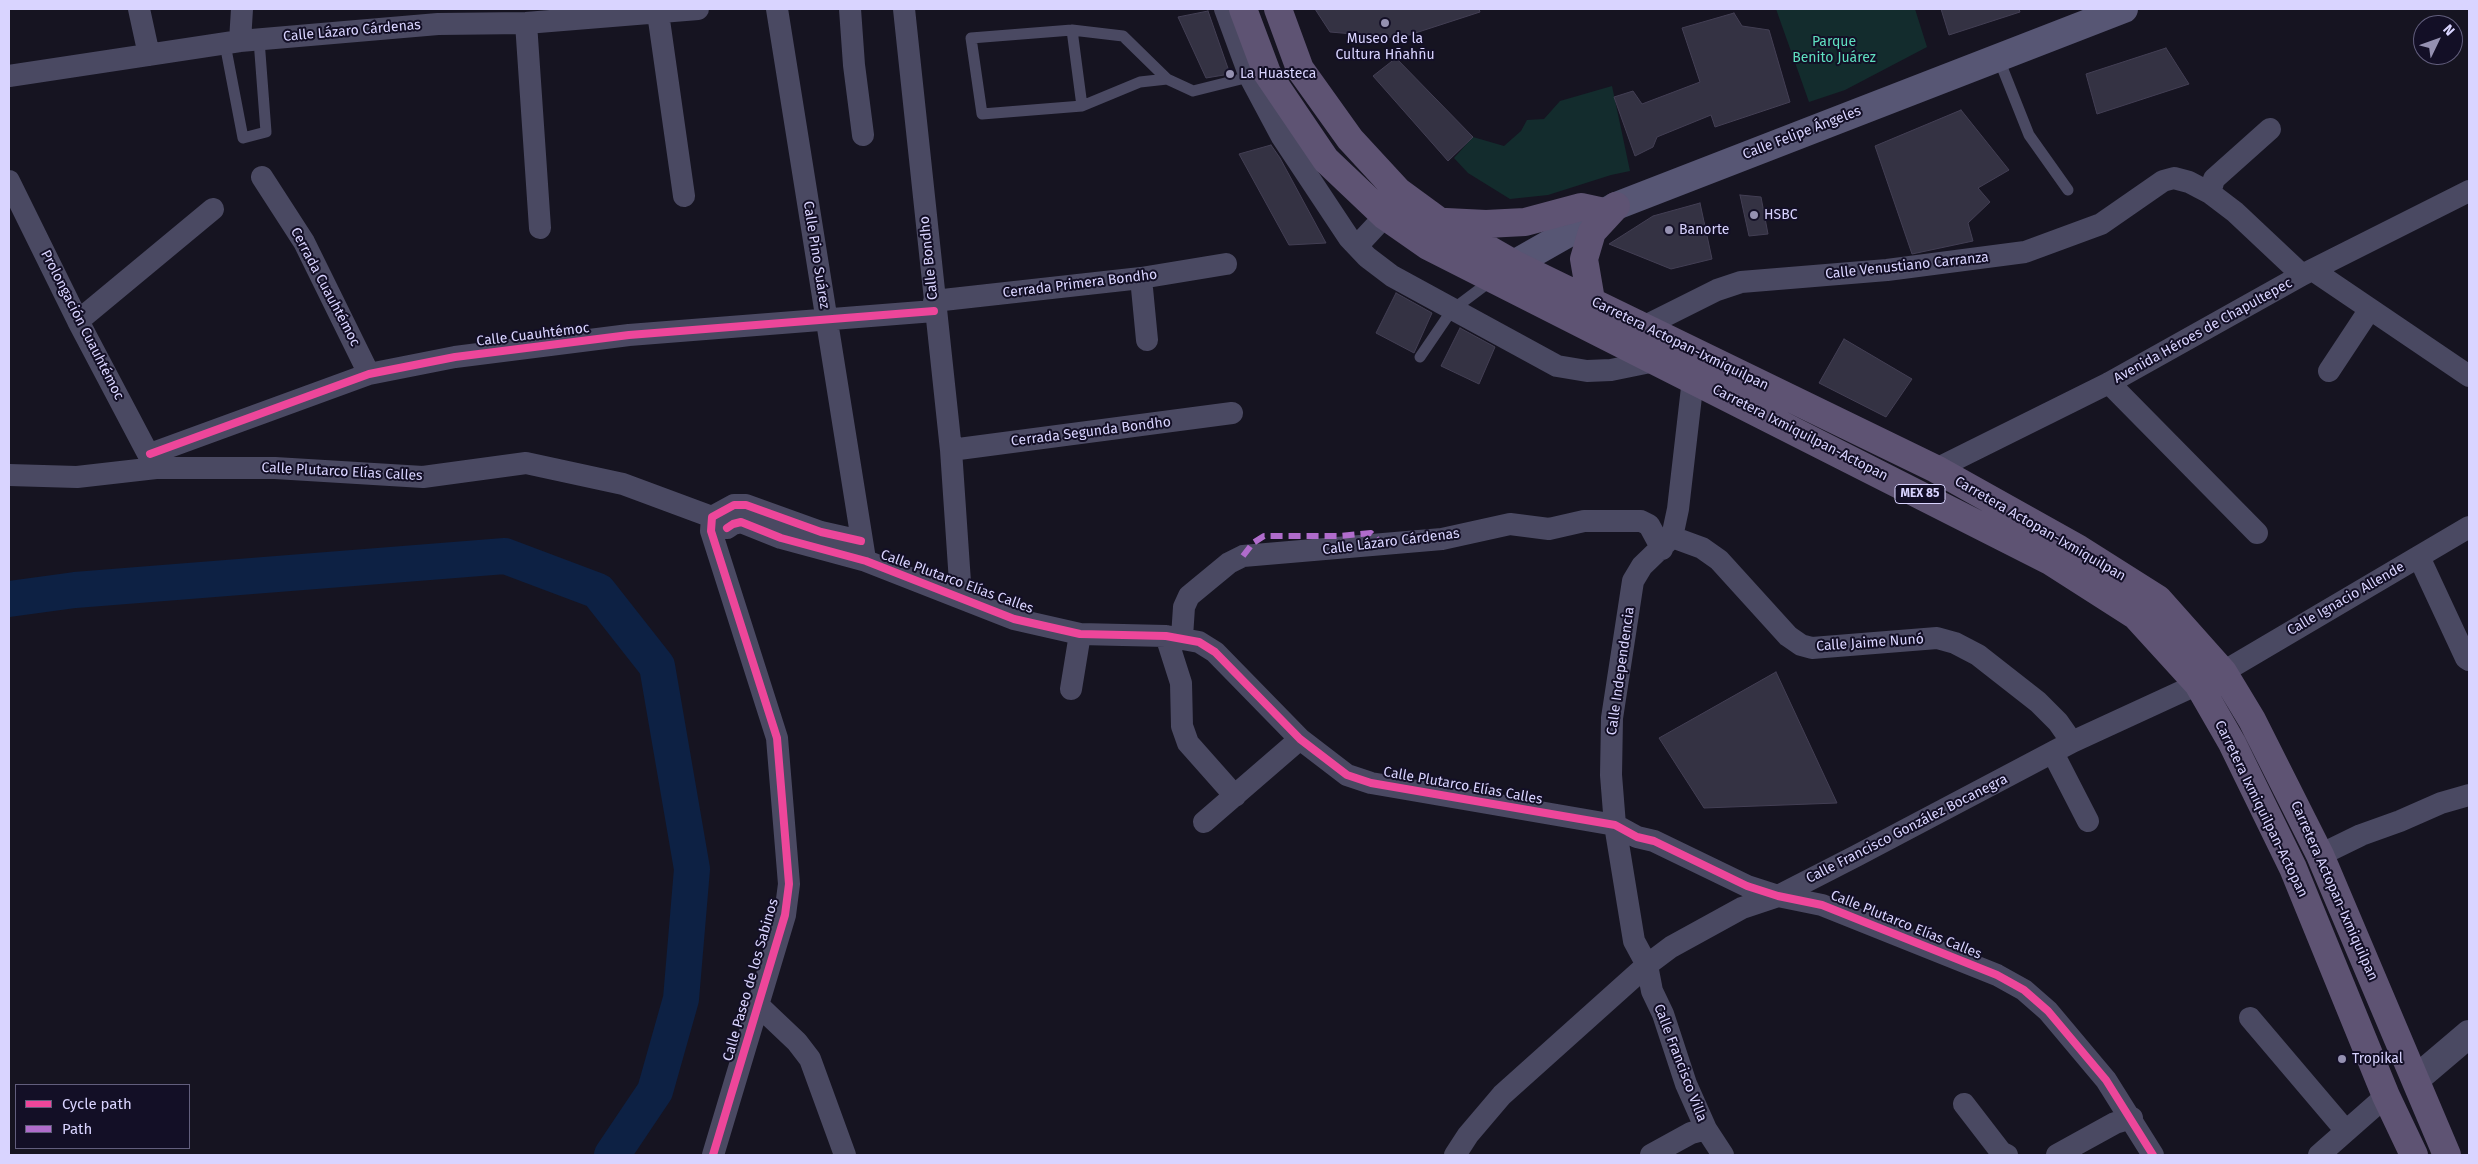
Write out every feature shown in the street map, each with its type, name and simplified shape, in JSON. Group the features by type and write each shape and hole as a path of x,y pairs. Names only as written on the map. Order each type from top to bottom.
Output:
{"main road":[{"name":"Carretera Ixmiquilpan-Actopan","path":"1243,9 1258,75 1309,156 1326,160 1385,216 1428,246 2050,562 2136,616 2198,684 2232,743 2293,868 2386,1096 2414,1155"},
{"name":"Carretera Actopan-Ixmiquilpan","path":"1278,9 1300,69 1350,139 1398,191 1439,221 1514,264 1936,469 2078,549 2158,599 2222,672 2252,720 2320,855 2447,1155"},
{"name":"Calle Felipe Ángeles","path":"1492,280 1514,264 1610,210 2124,9"},
{"path":"1439,221 1486,224 1525,222 1581,207 1610,210"},
{"path":"1591,300 1584,259 1592,232 1610,210"}],"street":[{"path":"139,9 149,55"},
{"path":"242,9 242,41"},
{"name":"Calle Lázaro Cárdenas","path":"9,76 242,41 437,16 526,22 658,14 698,9"},
{"name":"Calle Pino Suárez","path":"777,9 864,551"},
{"path":"850,9 854,66 863,135"},
{"name":"Calle Bondho","path":"904,9 934,306 951,450 960,597"},
{"path":"1225,9 1258,75"},
{"path":"658,14 684,196"},
{"path":"526,22 540,228"},
{"path":"2270,129 2214,179 2210,193 2308,273 2370,308 2469,376"},
{"path":"1309,156 1356,246 1392,276 1557,366 1587,371 1603,370 1655,360"},
{"name":"Cerrada Cuauhtémoc","path":"262,177 304,242 369,374"},
{"name":"Calle Venustiano Carranza","path":"1642,327 1717,290 1741,282 1886,270 2025,252 2101,224 2163,181 2174,178 2189,182 2210,193"},
{"name":"Prolongación Cuauhtémoc","path":"9,181 78,321 153,461"},
{"name":"Avenida Héroes de Chapultepec","path":"1936,469 2109,383 2308,273 2469,191"},
{"path":"78,321 213,210"},
{"path":"1356,246 1385,216"},
{"name":"Cerrada Primera Bondho","path":"934,306 1141,278 1226,264"},
{"path":"1141,278 1147,340"},
{"name":"Calle Cuauhtémoc","path":"9,475 77,478 153,461 369,374 455,357 629,335 827,320 934,306"},
{"path":"2328,371 2370,308"},
{"path":"1667,543 1678,509 1693,379"},
{"path":"2109,383 2257,533"},
{"name":"Cerrada Segunda Bondho","path":"951,450 1232,413"},
{"name":"Calle Plutarco Elías Calles","path":"153,461 424,477 526,463 623,484 720,523 733,524 741,522 781,538 864,551 960,597 1014,619 1080,634 1174,636 1199,642 1215,652 1300,739 1347,775 1371,784 1615,824 1637,837 1654,841 1748,886 1778,896 1822,905 1997,975 2024,990 2061,1027 2106,1080 2132,1118 2153,1155"},
{"name":"Calle Lázaro Cárdenas","path":"1174,636 1190,596 1229,562 1243,556 1442,539 1510,524 1549,529 1584,521 1641,521 1649,525 1667,543"},
{"name":"Calle Paseo de los Sabinos","path":"713,1155 785,915 789,884 777,738 711,531 720,523"},
{"name":"Calle Ignacio Allende","path":"2222,672 2469,527"},
{"name":"Calle Jaime Nunó","path":"1667,543 1702,548 1719,560 1788,636 1800,645 1812,648 1937,638 1955,643 1978,655 2038,702 2058,722 2062,748 2088,821"},
{"name":"Calle Independencia","path":"1647,965 1634,941 1615,824 1611,774 1612,718 1633,582 1642,566 1667,543"},
{"path":"2419,557 2466,658 2469,660"},
{"path":"1070,689 1080,634"},
{"path":"1174,636 1181,683 1182,726 1188,743 1235,796"},
{"name":"Calle Francisco González Bocanegra","path":"1454,1155 1468,1134 1502,1095 1647,965 1671,947 1742,908 1778,896 2062,748 2198,684"},
{"path":"1204,822 1300,739"},
{"path":"2320,855 2361,835 2400,822 2441,803 2469,795"},
{"name":"Calle Francisco Villa","path":"1647,965 1652,991 1663,1014 1686,1084 1706,1129 1723,1155"},
{"path":"758,1005 797,1042 810,1059 845,1155"},
{"path":"2250,1018 2346,1130"},
{"path":"2416,1078 2469,1034"},
{"path":"2319,1155 2386,1096"},
{"path":"1964,1104 2001,1152 2007,1155"},
{"path":"2056,1155 2115,1124 2132,1118"},
{"path":"1651,1155 1691,1133 1706,1129"}],"lane":[{"path":"1167,79 1140,82 1082,106 982,114 971,38 1072,30 1123,36 1167,79 1193,91 1258,75"},
{"path":"1072,30 1082,106"},
{"path":"242,41 266,132 242,138 242,41"},
{"path":"1998,57 2029,135 2068,190"},
{"path":"1420,357 1452,310 1492,280"}],"green space":[{"name":"Parque Benito Juárez","path":"1776,9 1915,9 1927,47 1845,90 1809,102"},
{"path":"1612,86 1630,171 1548,195 1510,199 1468,173 1454,158 1473,137 1504,146 1521,131 1527,120 1544,119 1560,101"}],"building":[{"name":"Museo de la Cultura Hñahñu","path":"1315,9 1479,9 1480,12 1400,38 1330,32"},
{"path":"1941,9 2019,9 2020,12 1949,35"},
{"path":"1208,11 1230,74 1206,78 1178,17"},
{"path":"1734,13 1742,26 1769,30 1790,102 1715,127 1711,115 1657,137 1653,147 1635,156 1614,97 1633,91 1642,104 1700,82 1682,28"},
{"path":"2166,48 2189,84 2097,114 2086,74"},
{"path":"1396,58 1473,137 1448,161 1373,76"},
{"path":"1961,110 2009,170 1978,188 1990,202 1968,223 1973,241 1912,254 1875,146"},
{"path":"1271,145 1326,243 1289,245 1239,154"},
{"name":"HSBC","path":"1740,195 1761,197 1768,234 1749,236"},
{"name":"Banorte","path":"1700,203 1712,259 1671,269 1609,244 1653,216"},
{"path":"1396,293 1432,313 1414,353 1376,333"},
{"path":"1460,328 1495,347 1479,384 1441,366"},
{"path":"1844,339 1912,379 1886,417 1819,383"},
{"path":"1776,672 1837,803 1704,808 1659,738"}],"waterway":[{"path":"9,599 75,590 505,556 598,591 657,666 692,869 681,999 655,1091 612,1155"}],"marked path":[{"path":"1243,556 1253,543 1264,536 1339,536 1371,533 1377,539 1379,546"}],"cycle path":[{"path":"150,454 369,374 455,357 629,335 934,311"},
{"path":"713,1155 785,915 789,884 777,738 711,531 712,517 734,505 746,505 821,532 861,541"},
{"path":"727,528 741,522 781,538 866,561 1014,619 1080,634 1166,636 1199,642 1215,652 1300,739 1347,775 1371,783 1615,825 1637,837 1654,841 1747,886 1778,896 1822,905 1997,975 2024,990 2048,1011 2106,1080 2153,1155"}],"place":[{"name":"Museo de la Cultura Hñahñu","path":"1385,23"},
{"name":"La Huasteca","path":"1230,74"},
{"name":"HSBC","path":"1754,215"},
{"name":"Banorte","path":"1669,230"},
{"name":"Tropikal","path":"2342,1059"}]}
